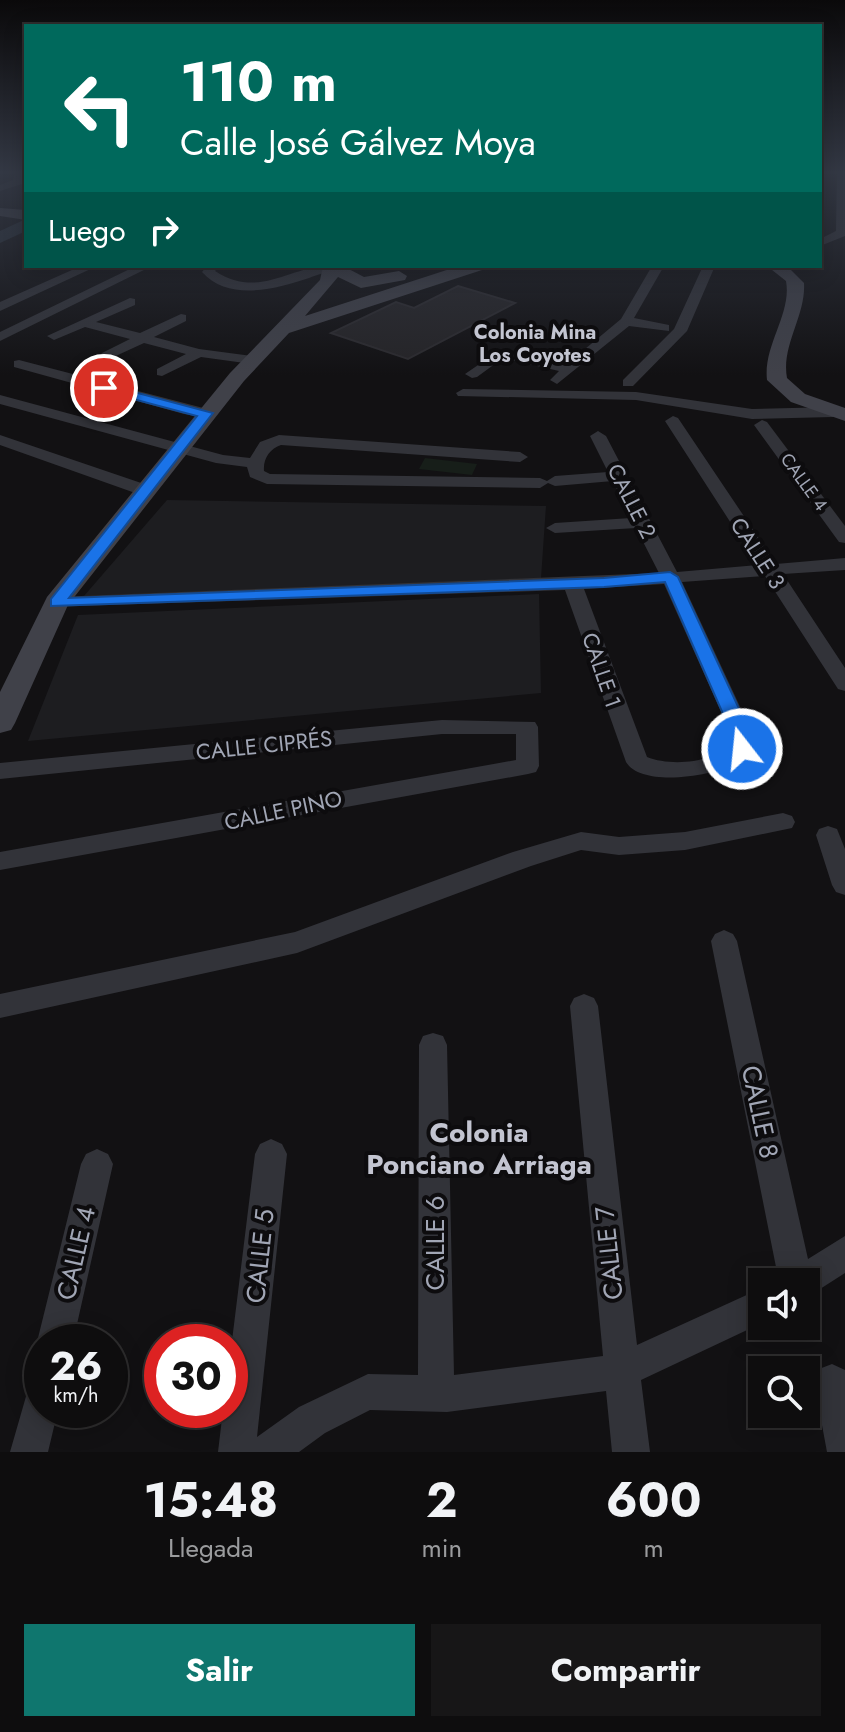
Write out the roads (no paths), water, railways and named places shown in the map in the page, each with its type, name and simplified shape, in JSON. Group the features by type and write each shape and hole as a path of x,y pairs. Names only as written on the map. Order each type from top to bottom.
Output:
{"main road":[{"path":"326,268 353,280 371,283 427,268"},
{"path":"0,723 56,603 206,413 328,281 326,268"},
{"path":"287,324 448,268"},
{"path":"287,324 469,268"},
{"path":"777,268 795,283 793,326"},
{"path":"793,268 801,273 808,285 774,373 777,380 798,398 841,412"}],"street":[{"path":"0,307 87,268"},
{"path":"0,337 142,268"},
{"path":"211,268 208,272 215,278 260,288 279,286 326,268"},
{"path":"557,380 626,321 657,268"},
{"path":"628,383 680,331 708,268"},
{"path":"54,336 130,302"},
{"path":"107,356 181,318"},
{"path":"626,321 664,328"},
{"path":"85,323 199,353 252,360"},
{"path":"162,372 199,353"},
{"path":"472,374 500,354 570,369"},
{"path":"19,364 206,413"},
{"path":"463,393 636,396 752,414 841,412"},
{"path":"0,399 222,460 255,463"},
{"path":"0,412 18,404"},
{"name":"CALLE 3","path":"673,421 767,570 845,684"},
{"name":"CALLE 4","path":"762,425 845,538"},
{"name":"CALLE 2","path":"598,436 670,577 745,741 735,757 713,765 653,769 643,766 633,756"},
{"path":"0,440 144,490"},
{"path":"520,457 279,440 266,445 255,463 256,473 267,479 501,483 619,476"},
{"path":"498,455 501,483"},
{"path":"555,528 643,522"},
{"path":"56,603 572,584 845,564"},
{"name":"CALLE 1","path":"572,584 633,756"},
{"name":"CALLE CIPRÉS","path":"0,771 442,727 527,727"},
{"name":"CALLE PINO","path":"0,861 528,766 527,727"},
{"path":"0,1006 297,942 522,859 581,841 619,846 685,841 783,822"},
{"path":"828,835 845,885"},
{"name":"CALLE 8","path":"724,941 793,1268"},
{"name":"CALLE 7","path":"584,1006 631,1452"},
{"name":"CALLE 6","path":"433,1045 436,1393"},
{"name":"CALLE 5","path":"237,1452 271,1154"},
{"name":"CALLE 4","path":"59,1324 97,1164"},
{"path":"820,1270 845,1253"},
{"path":"268,1452 312,1420 368,1392 436,1393 569,1380 621,1371 748,1312"},
{"path":"832,1382 845,1449"},
{"path":"29,1452 35,1428"}],"district":[{"name":"Colonia Mina Los Coyotes","path":"535,344"},
{"name":"Colonia Ponciano Arriaga","path":"479,1148"}]}
